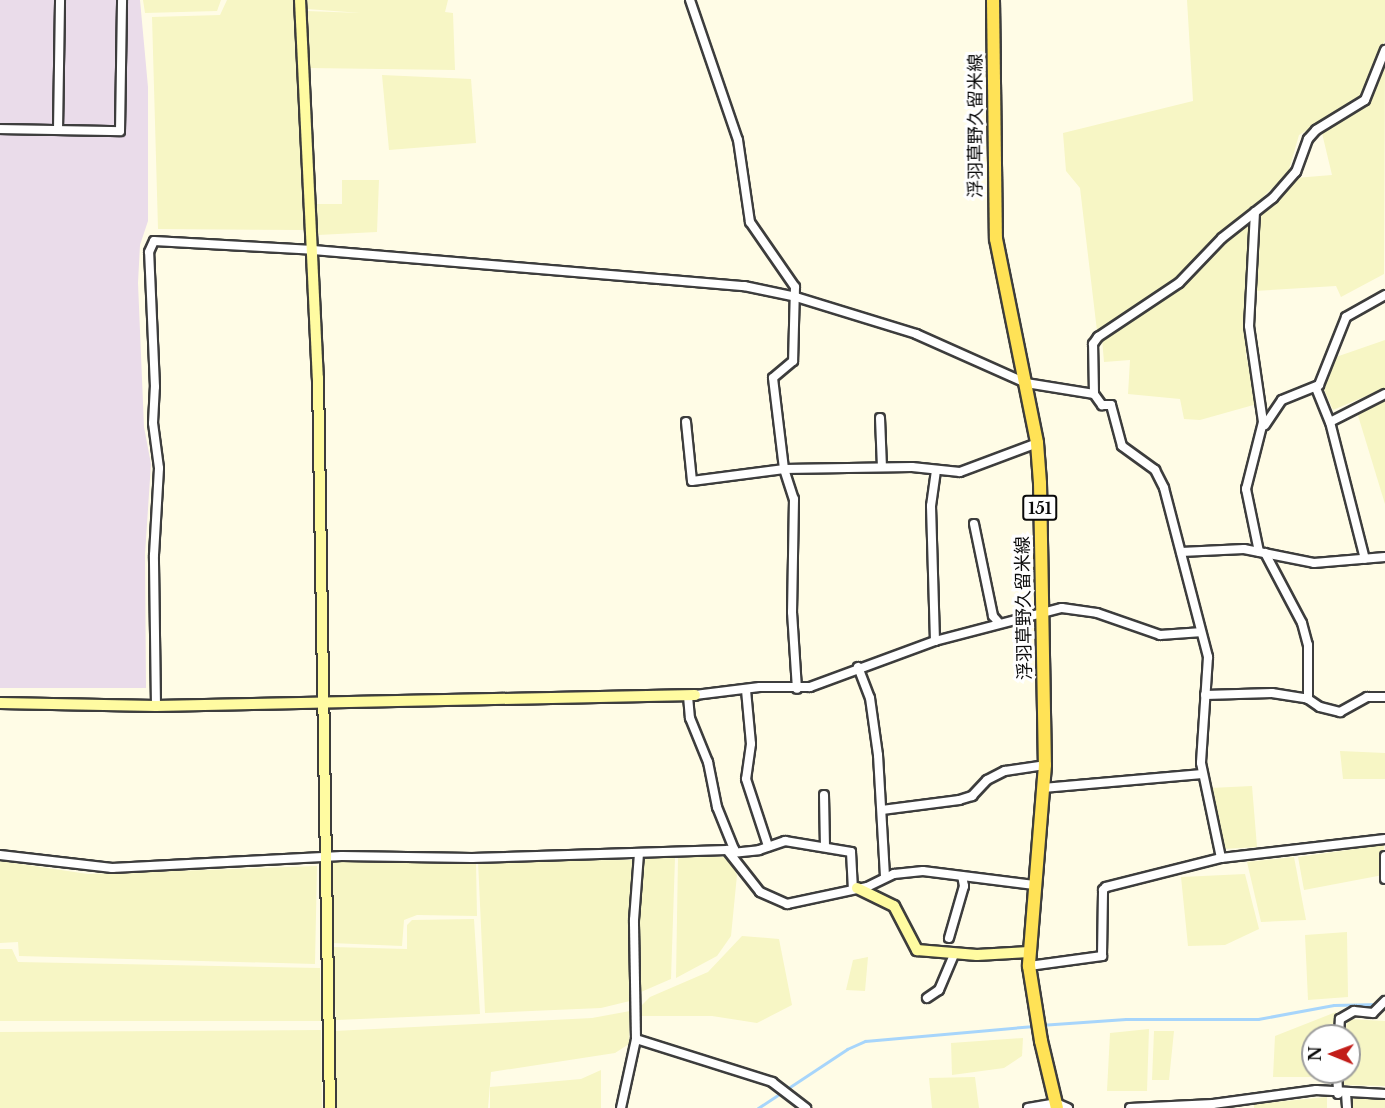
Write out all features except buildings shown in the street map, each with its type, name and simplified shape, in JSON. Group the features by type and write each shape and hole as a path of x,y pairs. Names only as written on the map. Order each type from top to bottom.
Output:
{"main road":[{"name":"浮羽草野久留米線","path":"993,0 996,239 1037,443 1045,765 1029,966 1038,1024 1057,1105"}],"street":[{"path":"58,130 60,0"},
{"path":"0,129 120,131 122,0"},
{"path":"300,0 313,250 330,1108"},
{"path":"690,0 738,140 750,222 760,242 788,273 795,297 792,361 773,378 784,469 794,500 796,689"},
{"path":"1221,858 1202,774 1208,657 1199,632 1164,488 1155,470 1122,446 1111,405 1102,405 1094,394 1093,345 1098,337 1179,283 1222,238 1255,212 1296,172 1308,139 1316,130 1365,100 1385,50"},
{"path":"1255,212 1249,326 1263,410 1261,432 1246,482 1262,552 1302,623 1308,645 1308,699"},
{"path":"156,706 154,555 159,468 153,423 149,245 154,241 313,250 744,286 795,297 916,334 1026,383 1094,394"},
{"path":"1261,432 1278,404 1316,388 1346,317 1385,295"},
{"path":"1316,388 1330,422 1365,560"},
{"path":"1330,422 1385,394"},
{"path":"880,418 882,467"},
{"path":"686,422 692,481 784,469 882,467 960,472 1037,443"},
{"path":"935,641 931,506 936,471"},
{"path":"974,524 993,616 999,622"},
{"path":"1181,552 1226,548 1262,552 1314,563 1385,557"},
{"path":"0,703 156,706 321,700 691,695 746,690 796,689 835,680 858,667 914,652 935,641 999,622 1076,607 1160,635 1199,632"},
{"path":"858,667 870,698 882,810 885,878"},
{"path":"746,690 751,734 746,779 768,846"},
{"path":"1205,695 1272,693 1308,699 1320,707 1340,712 1367,697 1385,697"},
{"path":"691,695 690,718 708,762 717,807 735,849 732,853"},
{"path":"882,810 959,800 972,796 987,780 1005,771 1045,765"},
{"path":"1043,788 1202,774"},
{"path":"824,795 825,847"},
{"path":"1029,966 1102,956 1103,890 1106,887 1221,858 1385,839"},
{"path":"732,853 785,841 851,852 855,888"},
{"path":"0,855 112,868 324,858 639,854 727,850 732,853 745,877 772,900 800,903 826,893 923,871 1034,885"},
{"path":"621,1108 636,1039 634,920 639,854"},
{"path":"1385,856 1385,879"},
{"path":"949,938 964,886 962,876"},
{"path":"855,888 894,906 917,950 954,955 1029,952"},
{"path":"927,998 939,990 954,955"},
{"path":"1340,1024 1340,1019 1354,1011 1373,1013 1385,1001"},
{"path":"636,1039 772,1082 788,1090 806,1108"},
{"path":"1340,1084 1347,1108"},
{"path":"1130,1108 1213,1104 1316,1090 1385,1094"},
{"path":"1028,1108 1057,1105 1068,1108"}],"shaded area":[{"path":"0,0 140,0 148,87 148,221 140,245 138,283 144,427 151,464 145,554 146,688 0,688"}],"green space":[{"path":"143,0 221,0 217,11 145,13"},
{"path":"227,0 295,0 308,230 158,229 152,17 220,15"},
{"path":"306,0 448,0 445,12 453,13 455,70 309,68 306,11 361,13 307,9"},
{"path":"1187,0 1385,0 1385,40 1360,98 1299,135 1288,173 1175,281 1097,331 1080,188 1066,171 1063,133 1193,101"},
{"path":"1385,58 1384,274 1341,297 1336,286 1255,291 1259,217 1295,178 1332,175 1321,129 1371,97"},
{"path":"382,75 471,79 476,143 389,150"},
{"path":"342,180 379,180 377,232 318,235 316,204 342,204"},
{"path":"1249,223 1246,355 1257,404 1200,420 1184,419 1180,399 1128,394 1130,360 1104,362 1102,339 1159,301"},
{"path":"1385,340 1385,388 1333,410 1323,387 1336,357"},
{"path":"1385,401 1385,504 1356,409"},
{"path":"1340,751 1385,753 1385,779 1343,779"},
{"path":"1252,786 1257,847 1224,849 1210,788"},
{"path":"1384,845 1383,875 1304,890 1298,857"},
{"path":"678,857 728,857 737,875 731,936 717,956 676,978"},
{"path":"1294,857 1306,920 1261,922 1247,862"},
{"path":"644,858 675,858 671,979 641,992 637,926"},
{"path":"344,860 476,862 477,916 417,915 404,920 402,946 331,943 331,862"},
{"path":"634,860 631,934 634,1000 601,1008 485,1013 478,861"},
{"path":"0,861 88,874 317,866 315,964 19,956 18,942 0,943"},
{"path":"1245,874 1259,929 1225,945 1188,946 1181,877"},
{"path":"474,919 480,1014 336,1020 332,947 407,949 407,925 412,920"},
{"path":"1347,932 1348,997 1308,1000 1305,935"},
{"path":"742,936 779,939 792,1005 757,1023 712,1016 641,1016 642,1005 650,997 708,972"},
{"path":"0,949 12,949 18,962 320,968 321,1021 0,1021"},
{"path":"868,957 865,991 846,990 853,960"},
{"path":"630,1011 629,1044 615,1053 491,1072 488,1108 336,1108 334,1031 592,1018"},
{"path":"1336,1012 1335,1024 1306,1024"},
{"path":"1348,1019 1385,1021 1385,1086 1343,1085 1361,1084 1361,1024 1347,1024"},
{"path":"1301,1026 1301,1077 1273,1077 1275,1036"},
{"path":"1149,1029 1147,1091 1107,1091 1110,1033"},
{"path":"321,1030 322,1108 0,1108 0,1032"},
{"path":"1154,1031 1174,1031 1169,1080 1152,1080"},
{"path":"1023,1038 1022,1056 1004,1068 952,1075 951,1043"},
{"path":"601,1070 601,1108 490,1108 490,1087 581,1079"},
{"path":"975,1077 979,1108 932,1108 929,1078"},
{"path":"1327,1097 1327,1108 1254,1108 1254,1104"},
{"path":"1385,1097 1385,1108 1351,1108 1351,1098"}],"waterway":[{"path":"1040,1025 1126,1019 1258,1019 1334,1005 1380,1004"},
{"path":"758,1108 847,1049 865,1041 1034,1026"}]}
